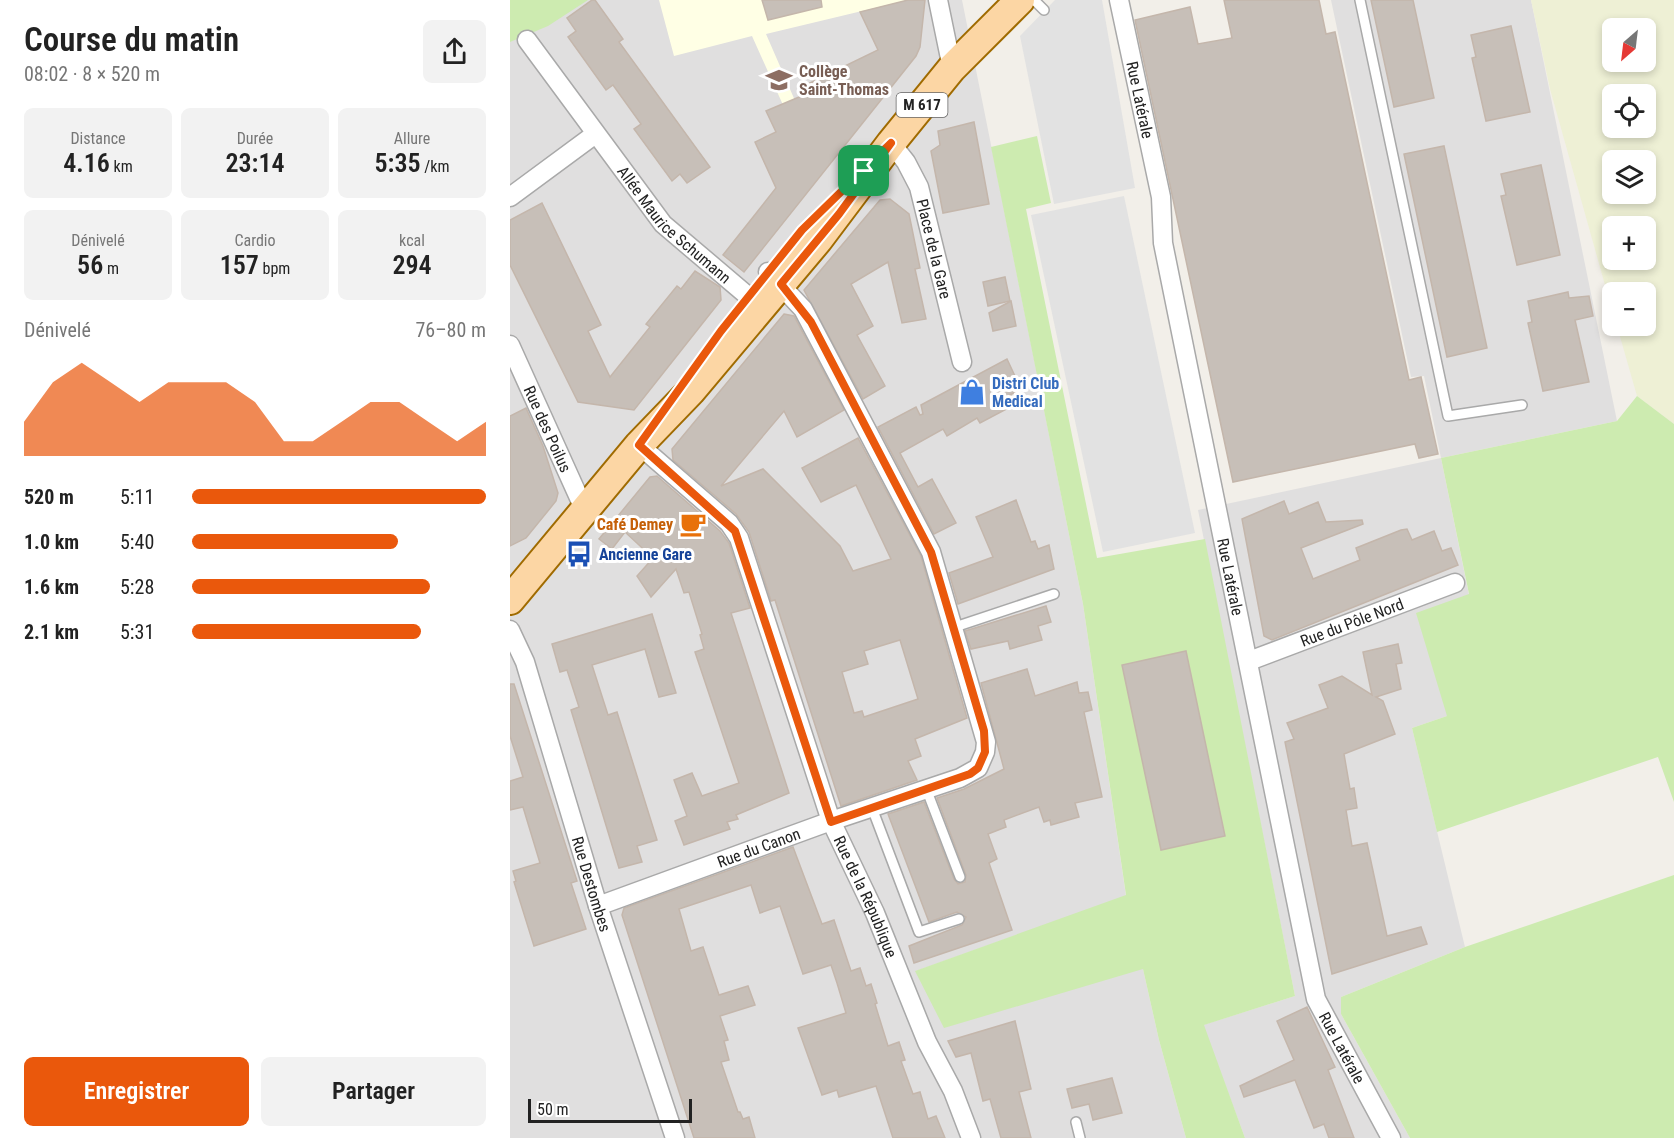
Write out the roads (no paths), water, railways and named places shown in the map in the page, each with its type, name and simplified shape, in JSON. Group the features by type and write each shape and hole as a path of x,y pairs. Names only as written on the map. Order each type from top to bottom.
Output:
{"main road":[{"name":"M 617","path":"510,600 639,445 691,391 775,278 839,214 891,143 952,68 975,28 998,0"},
{"name":"M 617","path":"952,68 1032,5"}],"street":[{"path":"938,0 952,68"},
{"name":"Rue Latérale","path":"1119,0 1161,197 1163,243 1316,999 1391,1138"},
{"name":"Allée Maurice Schumann","path":"527,40 594,135 663,225 755,302"},
{"path":"510,197 594,135"},
{"name":"Place de la Gare","path":"891,143 906,162 919,187 962,362"},
{"path":"775,278 811,322 926,541 955,627"},
{"name":"Rue des Poilus","path":"510,345 585,511"},
{"name":"Rue de la République","path":"639,445 735,531 831,822 875,914 927,1042 954,1091 971,1138"},
{"name":"Rue du Pôle Nord","path":"1249,661 1455,583"},
{"name":"Rue du Canon","path":"598,906 970,774 982,761 986,742 955,627"},
{"name":"Rue Destombes","path":"510,630 525,662 598,906 675,1138"}],"lane":[{"path":"1032,5 1034,0"},
{"path":"1360,0 1448,416 1522,405"},
{"path":"955,627 1054,594"},
{"path":"927,791 960,877"},
{"path":"872,808 919,932 959,919"},
{"path":"1076,1122 1080,1138"}],"place":[{"name":"Collège Saint-Thomas","path":"779,80"},
{"name":"Distri Club Medical","path":"972,392"},
{"name":"Café Demey","path":"693,524"},
{"name":"Ancienne Gare","path":"579,554"}]}
